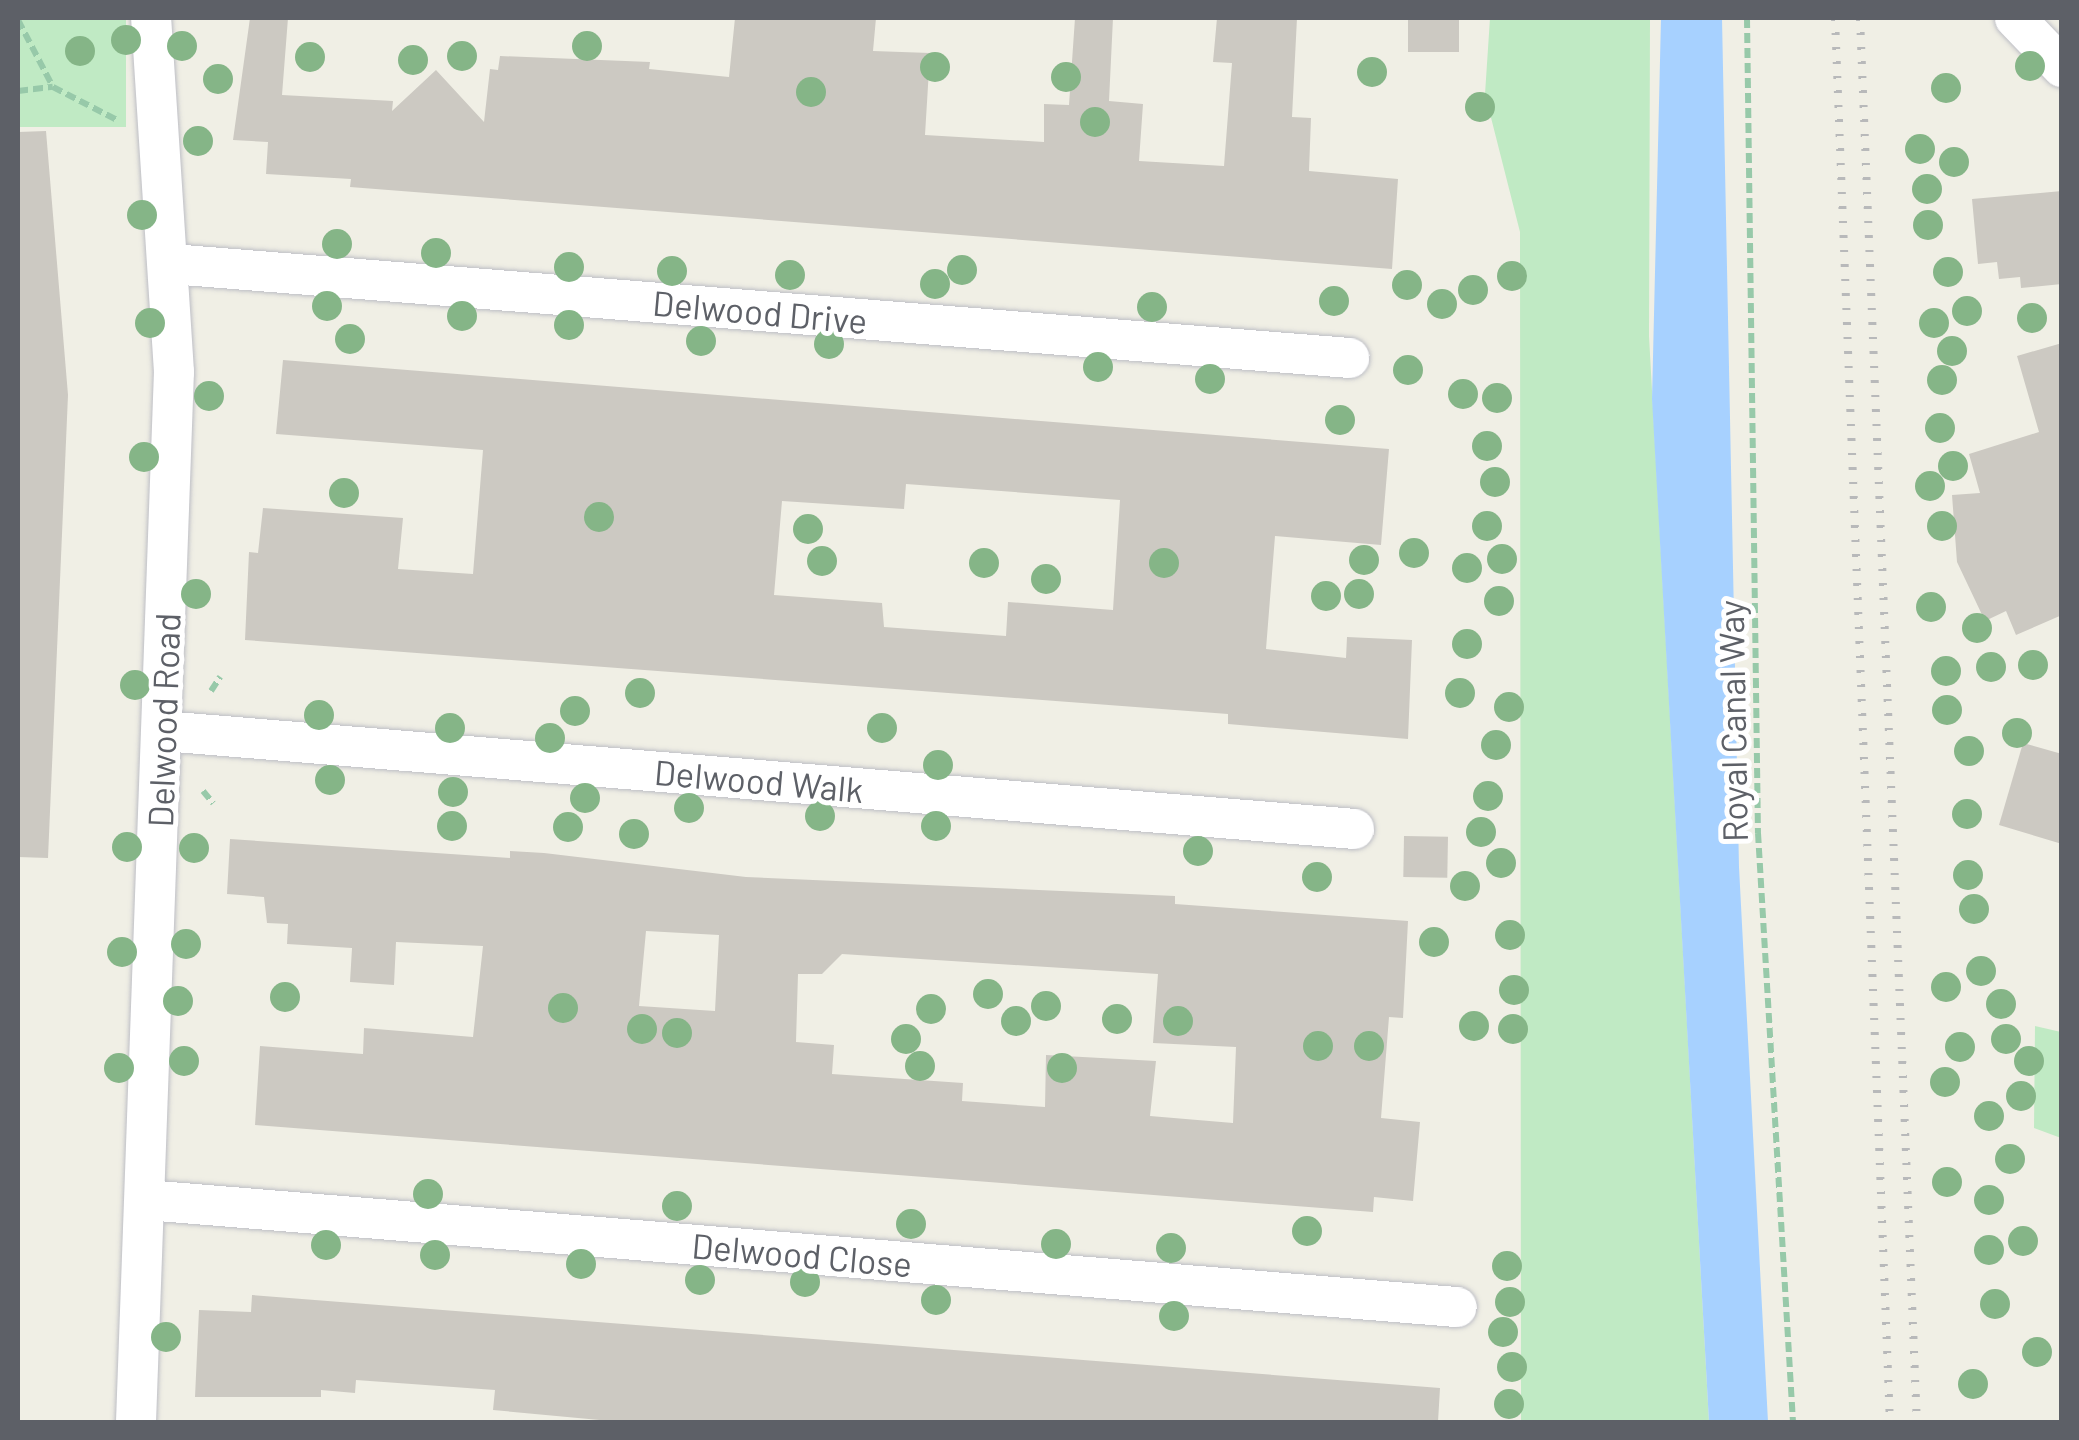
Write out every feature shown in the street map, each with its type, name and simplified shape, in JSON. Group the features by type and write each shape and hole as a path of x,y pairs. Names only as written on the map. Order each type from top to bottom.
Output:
{"street":[{"name":"Delwood Road","path":"136,1422 163,731 171,264 151,18"},
{"path":"2015,18 2062,66"},
{"name":"Delwood Drive","path":"171,264 1349,358"},
{"name":"Delwood Walk","path":"163,731 1354,828"},
{"name":"Delwood Close","path":"146,1200 1457,1307"}],"path":[{"name":"Royal Canal Way","path":"1747,18 1758,832 1793,1422"},
{"path":"18,20 54,87 92,112 159,134"},
{"path":"18,90 54,87"},
{"path":"211,691 220,677"},
{"path":"203,791 213,803"}],"green space":[{"path":"18,18 126,18 126,127 18,127"},
{"path":"1490,18 1650,18 1649,336 1709,1422 1521,1422 1520,232 1485,94"},
{"path":"2035,1026 2061,1032 2061,1138 2034,1128"}],"water":[{"path":"1661,18 1722,18 1739,867 1768,1422 1709,1422 1652,399"}],"building":[{"path":"250,18 288,18 282,95 393,101 392,111 436,70 484,122 490,69 498,70 500,56 650,62 649,69 729,77 735,18 876,18 873,51 930,53 925,135 1044,142 1044,104 1069,105 1075,18 1113,18 1109,101 1143,104 1139,161 1224,166 1232,63 1213,62 1217,18 1297,18 1292,117 1311,118 1309,171 1398,179 1392,269 350,187 351,179 266,174 268,142 233,140"},
{"path":"1408,18 1459,18 1459,52 1408,52"},
{"path":"46,131 68,395 48,858 18,857 18,132"},
{"path":"2062,191 2062,284 2021,288 2020,277 1999,279 1997,262 1978,264 1972,199"},
{"path":"2062,343 2062,615 2016,635 2006,611 1985,621 1957,562 1952,495 1980,493 1969,454 2039,432 2017,356"},
{"path":"283,360 1389,449 1381,545 1275,536 1266,649 1346,658 1347,637 1412,640 1408,739 1228,724 1228,714 245,640 249,552 258,553 263,508 403,518 398,569 473,574 483,450 276,434","holes":["906,484 1120,500 1113,610 1008,602 1006,636 884,627 882,603 774,595 782,501 904,509"]},
{"path":"2023,743 2062,754 2062,844 1999,825"},
{"path":"1404,836 1448,837 1447,878 1403,877"},
{"path":"230,839 510,858 510,851 544,853 746,877 1175,896 1175,904 1408,921 1403,1018 1389,1017 1381,1118 1420,1122 1413,1201 1374,1197 1373,1212 255,1125 260,1046 363,1054 364,1028 473,1037 483,946 396,942 394,985 350,982 352,948 287,944 288,924 267,923 264,897 227,894","holes":["646,931 719,935 715,1011 639,1006","842,954 1158,974 1153,1043 1236,1047 1233,1123 1150,1116 1156,1061 1046,1055 1045,1107 962,1101 963,1083 832,1074 834,1045 796,1042 798,974 822,974"]},
{"path":"252,1295 1440,1388 1438,1422 621,1422 493,1410 495,1390 356,1380 355,1393 321,1390 321,1397 195,1397 199,1310 251,1312"}],"railway":[{"path":"1835,18 1890,1422"},
{"path":"1860,18 1917,1422"}]}
